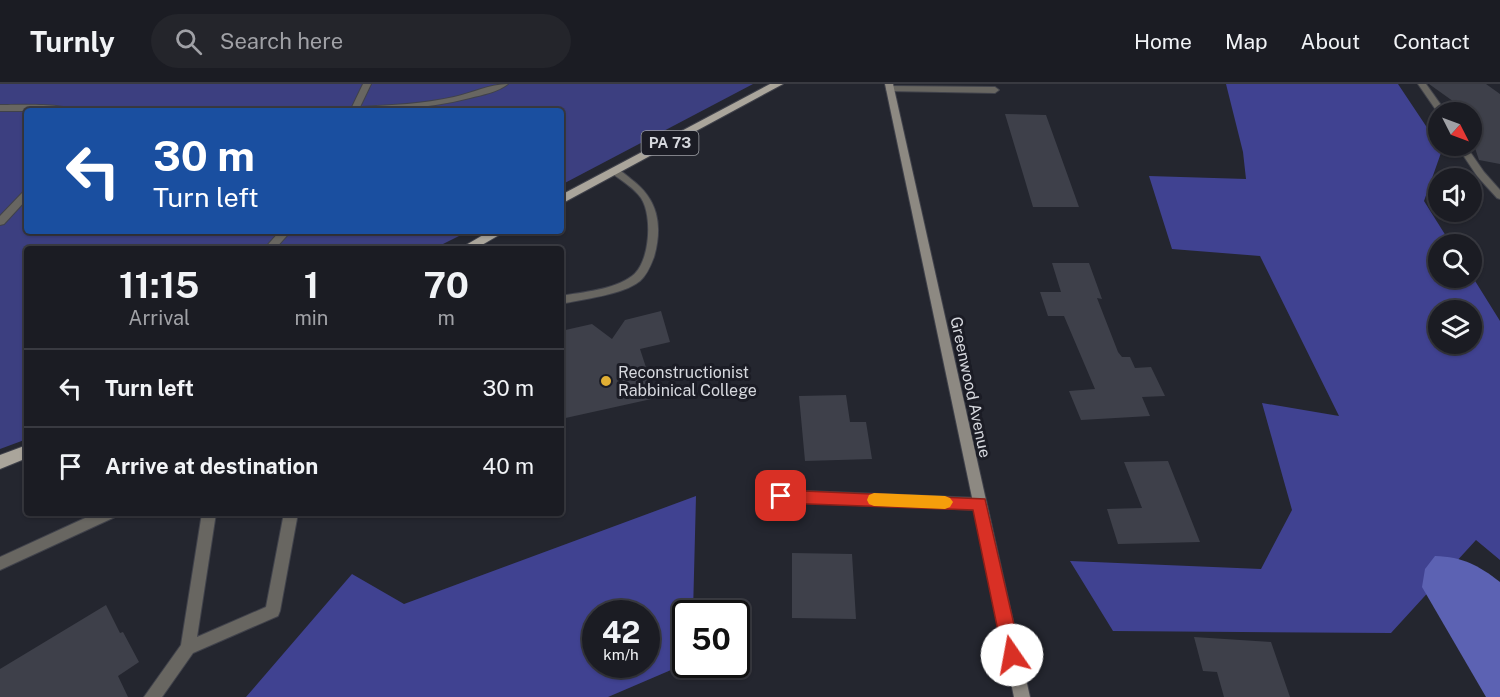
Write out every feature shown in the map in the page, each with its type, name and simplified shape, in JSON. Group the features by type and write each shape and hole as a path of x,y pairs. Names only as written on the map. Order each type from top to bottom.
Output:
{"main road":[{"name":"PA 73","path":"564,198 778,84"},
{"name":"Greenwood Avenue","path":"890,87 1022,697"},
{"path":"471,246 494,234"},
{"path":"0,462 24,452"}],"lane":[{"path":"356,108 367,84"},
{"path":"375,108 447,101 492,90 504,84"},
{"path":"1422,84 1435,102"},
{"path":"890,87 995,90"},
{"path":"0,108 42,108"},
{"path":"1468,156 1480,174 1500,196"},
{"path":"564,299 603,291 636,278 647,265 654,216 647,198 616,172"},
{"path":"0,222 24,196"},
{"path":"272,246 283,234"},
{"path":"781,496 979,504"},
{"path":"0,564 104,516"},
{"path":"152,697 188,648 209,516"},
{"path":"188,648 273,611 290,516"}],"shaded area":[{"path":"0,84 753,84 564,183 564,108 24,108 24,234 463,234 439,246 24,246 24,440 0,449"},
{"path":"1226,84 1398,84 1428,129 1428,156 1440,156 1436,168 1428,168 1428,190 1424,201 1428,207 1428,222 1437,222 1445,234 1428,234 1428,288 1479,288 1500,321 1500,560 1476,540 1391,633 1113,631 1070,561 1261,569 1292,510 1262,403 1339,416 1260,256 1172,249 1149,176 1246,179 1243,152"},
{"path":"696,496 693,600 672,600 672,670 660,675 660,600 582,600 582,678 652,678 608,697 246,697 352,574 404,604"}],"water":[{"path":"1435,556 1470,563 1500,582 1500,697 1486,697 1422,587 1425,569"}],"building":[{"path":"1429,84 1486,84 1500,94 1500,164 1479,160 1478,156 1482,156 1482,102 1454,102"},
{"path":"1005,114 1046,115 1079,207 1033,207"},
{"path":"1052,263 1089,263 1102,299 1097,298 1118,352 1122,357 1130,357 1135,368 1151,367 1165,396 1142,397 1150,416 1081,420 1069,391 1095,389 1064,316 1048,316 1040,292 1061,292"},
{"name":"Reconstructionist Rabbinical College","path":"661,311 670,342 640,349 656,398 564,418 564,330 592,324 612,339 625,320"},
{"path":"846,395 850,422 866,422 872,459 805,461 799,396"},
{"path":"1168,461 1200,542 1118,544 1107,509 1142,508 1124,462"},
{"path":"792,553 852,554 856,619 792,618"},
{"path":"106,605 120,633 123,632 139,662 118,676 128,697 0,697 0,669"},
{"path":"1194,637 1271,642 1290,697 1224,697 1217,672 1203,671"}],"slow traffic":[{"path":"874,500 945,502"}],"place":[{"name":"Reconstructionist Rabbinical College","path":"606,381"}],"route":[{"path":"781,496 979,504 1012,655"}]}
